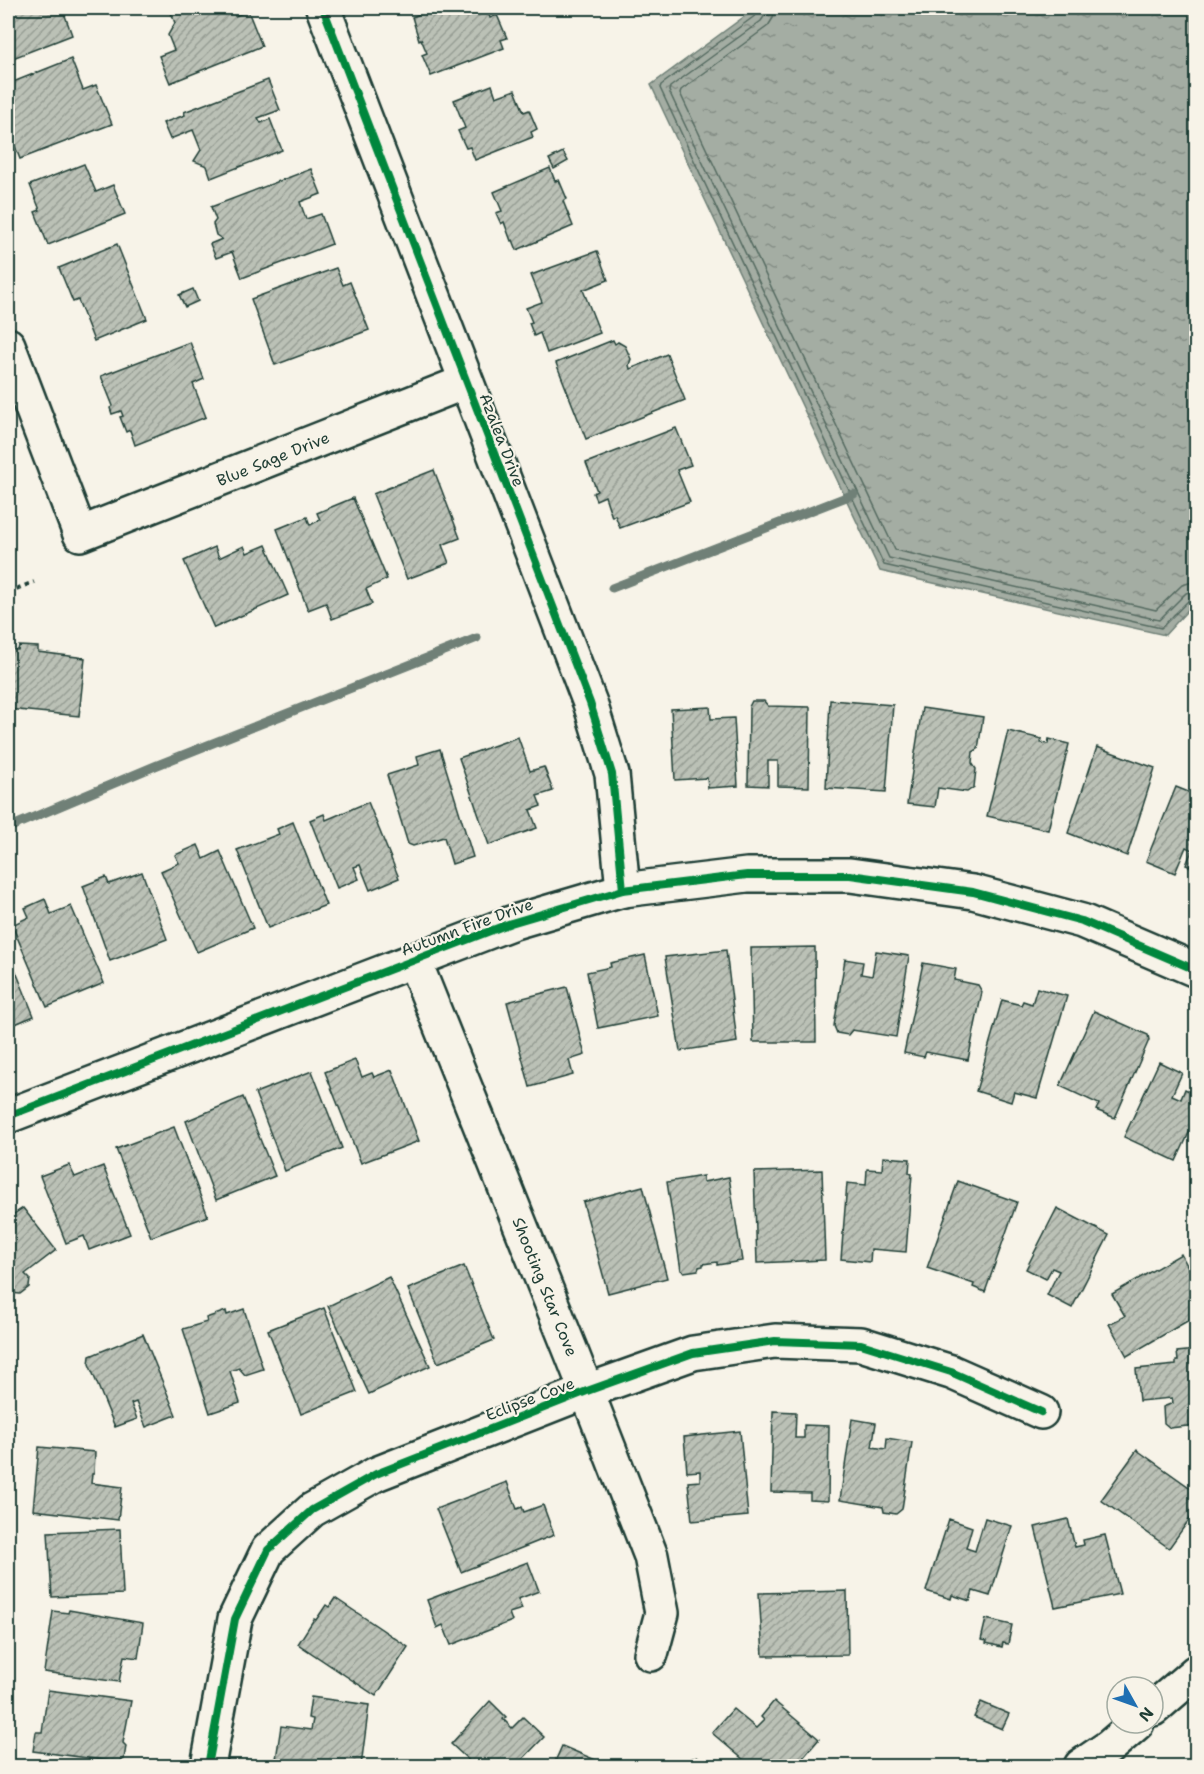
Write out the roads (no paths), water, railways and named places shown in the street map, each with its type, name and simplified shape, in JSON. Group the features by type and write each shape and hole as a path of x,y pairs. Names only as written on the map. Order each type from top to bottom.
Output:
{"street":[{"name":"Azalea Drive","path":"323,8 590,703 612,774 623,890"},
{"name":"Blue Sage Drive","path":"8,345 80,534 465,382"},
{"name":"Autumn Fire Drive","path":"8,1116 511,923 623,890 747,875 850,875 973,892 1082,921 1197,970"},
{"name":"Shooting Star Cove","path":"414,960 651,1556 662,1613 651,1654"},
{"name":"Eclipse Cove","path":"208,1767 235,1619 268,1550 312,1510 376,1474 693,1353 775,1341 861,1344 951,1372 1041,1412"},
{"path":"1165,1699 1197,1672"},
{"path":"1081,1767 1123,1735"}],"water":[{"path":"756,8 1196,8 1196,601 1165,635 880,571 651,85"}],"waterway":[{"path":"612,588 854,494"},
{"path":"8,828 155,766 477,638"}]}
